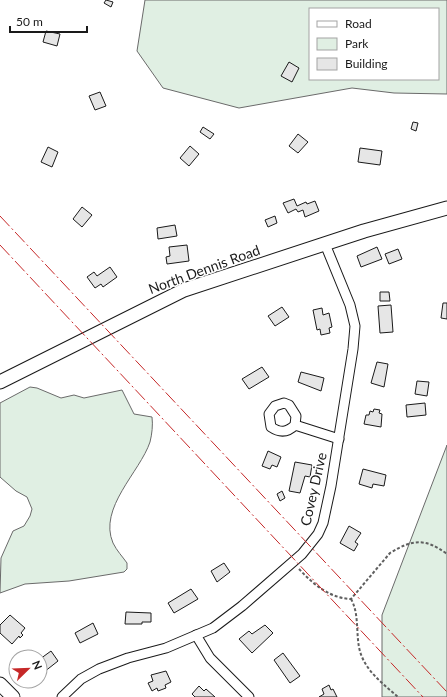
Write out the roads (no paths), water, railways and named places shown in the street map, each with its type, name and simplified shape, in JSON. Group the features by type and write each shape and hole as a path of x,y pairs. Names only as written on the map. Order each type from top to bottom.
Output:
{"main road":[{"name":"North Dennis Road","path":"0,382 172,295 325,244 447,208"},
{"path":"0,684 13,697"}],"street":[{"name":"Covey Drive","path":"62,697 81,679 99,669 128,658 166,648 196,635 226,619 293,563 318,534 323,523 339,438 353,349 354,326 350,306 325,244"},
{"path":"295,425 339,438"},
{"path":"196,635 210,658 249,697"}]}
